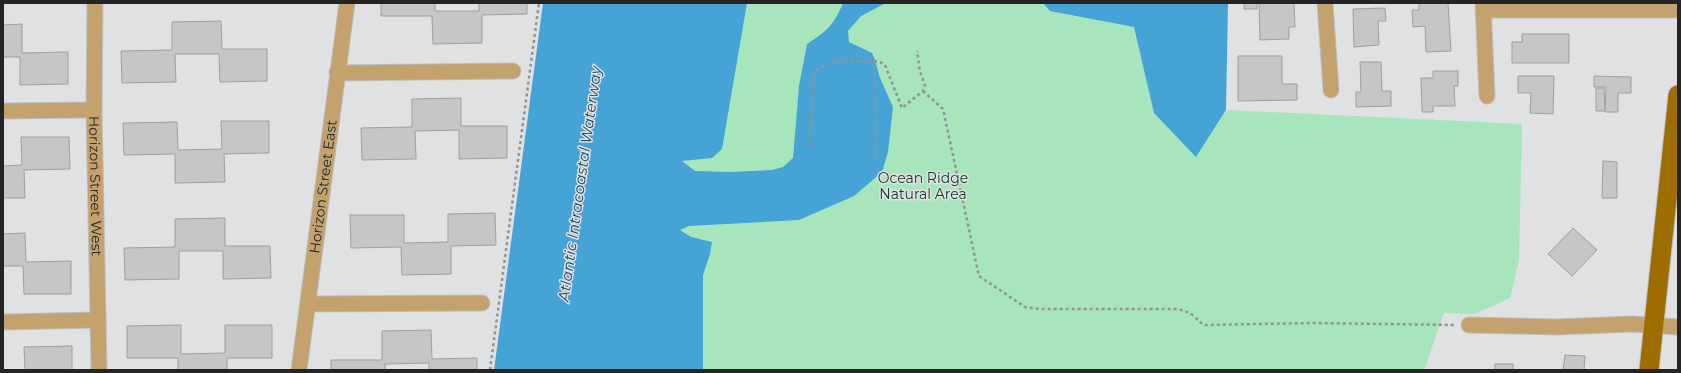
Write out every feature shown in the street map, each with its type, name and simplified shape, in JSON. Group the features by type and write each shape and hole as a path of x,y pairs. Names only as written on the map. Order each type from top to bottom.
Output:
{"main road":[{"path":"1649,370 1678,95"}],"street":[{"name":"Horizon Street West","path":"95,3 94,110 99,370"},
{"name":"Horizon Street East","path":"299,370 346,3"},
{"path":"1325,3 1331,90"},
{"path":"1487,96 1484,6 1678,10"},
{"path":"337,73 514,70"},
{"path":"3,111 94,110"},
{"path":"308,304 482,303"},
{"path":"3,322 98,320"},
{"path":"1469,325 1556,327 1632,324 1678,327"}],"path":[{"path":"490,370 539,3"},
{"path":"810,147 815,70 838,60 880,62 885,65 902,108 923,92 925,86 920,71 917,51"},
{"path":"874,61 876,159"},
{"path":"923,92 943,109 980,276 1025,307 1039,309 1178,309 1188,312 1195,317 1199,323 1205,325 1318,323 1469,325"}],"green space":[{"name":"Ocean Ridge Natural Area","path":"662,3 1200,3 1201,149 1226,110 1522,124 1519,260 1510,298 1475,314 1444,313 1424,370 627,370"}],"water":[{"name":"Atlantic Intracoastal Waterway","path":"543,3 747,3 722,149 712,158 682,161 695,171 730,172 772,170 783,167 793,158 799,86 807,44 829,27 843,3 886,3 861,16 848,31 849,42 872,53 880,78 893,107 888,152 882,172 854,196 799,220 689,226 680,230 691,237 712,242 710,254 703,275 703,370 494,370"},
{"path":"1043,3 1228,3 1226,110 1196,157 1154,113 1134,27 1050,11"}],"building":[{"path":"381,3 435,3 435,11 479,11 479,3 527,3 527,14 482,15 482,43 433,44 432,16 381,16"},
{"path":"1244,3 1257,3 1257,9 1244,9"},
{"path":"1259,3 1294,3 1295,27 1289,27 1289,39 1260,40"},
{"path":"1419,3 1448,3 1451,51 1426,52 1425,26 1413,27 1412,10 1419,10"},
{"path":"1385,8 1386,21 1378,21 1379,45 1354,47 1353,9"},
{"path":"221,21 222,49 267,49 267,81 220,82 219,54 175,54 176,82 122,83 121,51 172,50 172,22"},
{"path":"22,24 22,53 68,52 68,84 20,85 20,57 3,57 3,25"},
{"path":"1522,34 1569,34 1569,63 1512,63 1512,42 1522,42"},
{"path":"1238,56 1282,56 1282,84 1297,84 1297,100 1238,101"},
{"path":"1360,62 1381,62 1382,91 1391,91 1391,106 1356,107 1356,92 1361,92"},
{"path":"1433,71 1458,71 1458,86 1454,86 1455,106 1433,106 1433,112 1422,112 1421,78 1433,78"},
{"path":"1518,76 1554,76 1553,114 1530,113 1531,93 1518,93"},
{"path":"1594,76 1631,77 1631,93 1618,93 1618,112 1605,112 1606,87 1594,87"},
{"path":"1596,88 1604,88 1605,111 1596,111"},
{"path":"461,98 461,126 507,126 507,158 459,159 459,130 415,131 416,159 362,160 361,128 412,127 412,99"},
{"path":"221,121 269,121 269,153 224,154 225,182 175,183 175,154 124,155 123,123 177,122 178,150 222,149"},
{"path":"21,137 69,137 70,169 24,170 25,198 3,198 3,166 22,165"},
{"path":"1603,161 1617,162 1617,198 1602,198"},
{"path":"495,213 496,245 451,246 451,274 402,275 401,247 351,248 350,215 404,215 404,243 448,242 448,214"},
{"path":"225,218 225,246 270,246 271,278 223,279 223,251 179,251 179,279 125,280 124,248 175,247 175,219"},
{"path":"1573,228 1597,250 1572,276 1548,254"},
{"path":"25,233 26,262 71,261 71,294 24,294 23,266 3,266 3,234"},
{"path":"181,325 181,354 225,353 225,325 272,325 272,358 227,358 227,370 178,370 178,358 127,358 127,326"},
{"path":"431,330 432,359 477,358 477,370 429,370 429,363 385,364 385,370 331,370 331,360 382,360 382,331"},
{"path":"72,346 72,370 25,370 24,347"},
{"path":"1565,355 1585,356 1584,370 1563,370"},
{"path":"1495,364 1513,364 1513,370 1495,370"}]}
